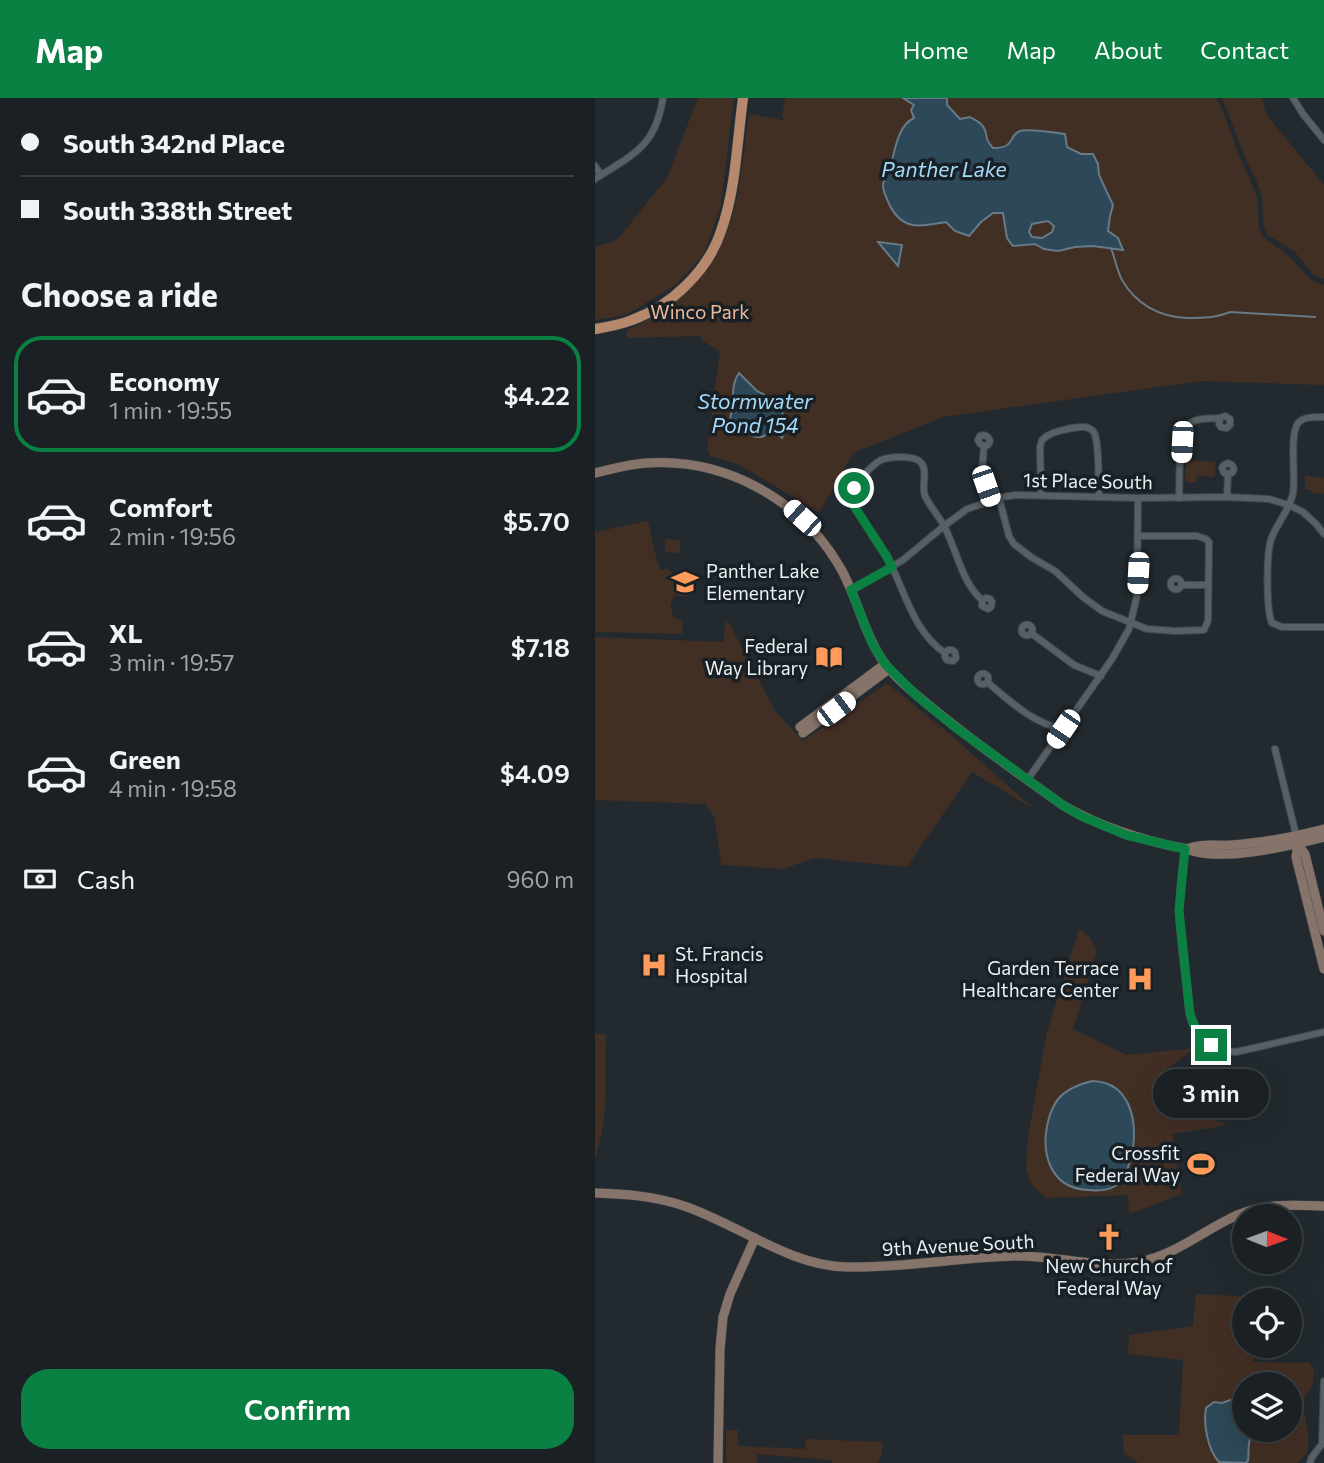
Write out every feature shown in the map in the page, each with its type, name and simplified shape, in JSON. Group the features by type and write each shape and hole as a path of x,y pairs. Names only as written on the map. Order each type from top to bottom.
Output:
{"main road":[{"path":"595,329 630,321 655,310 687,285 708,258 721,232 728,207 743,98"},
{"path":"595,473 629,465 692,465 721,472 759,488 781,501 802,518 824,542 842,571 872,643 887,667 955,727 1064,806 1100,825 1186,849 1196,845 1231,845 1324,837"},
{"path":"801,730 887,667"},
{"path":"1297,840 1324,829"},
{"path":"1297,840 1305,854 1324,931"},
{"path":"1297,840 1296,857 1324,969"},
{"name":"9th Avenue South","path":"595,1193 630,1195 671,1202 703,1213 788,1253 824,1265 846,1267 897,1266 1019,1256 1124,1264 1162,1255 1251,1210 1278,1205 1324,1206"},
{"path":"718,1463 723,1317 754,1238"}],"street":[{"path":"595,166 598,177 638,152 653,130 663,98"},
{"path":"1293,98 1324,140"},
{"path":"1317,131 1324,126"},
{"path":"1324,417 1304,419 1297,425 1294,488 1289,505 1269,544 1269,612 1273,624 1283,627 1324,627"},
{"path":"1179,498 1182,442 1187,426 1200,419 1220,419"},
{"path":"1041,494 1042,440 1053,432 1087,427 1092,430 1097,444 1099,496"},
{"path":"984,446 982,471 991,500"},
{"path":"945,653 929,638 917,621 887,557 852,500 854,488 877,462 906,458 919,461 924,470 925,496 944,526 967,580 982,600"},
{"path":"1227,497 1228,474"},
{"name":"1st Place South","path":"851,590 892,567 967,509 1015,495 1269,499 1303,512 1324,534"},
{"path":"999,498 1009,536 1017,548 1055,571 1102,611 1156,631 1204,630 1208,621 1209,542 1197,536 1138,536"},
{"path":"1028,779 1101,676 1123,642 1131,623 1137,596 1138,498"},
{"path":"1181,584 1209,585"},
{"path":"1031,633 1074,665 1101,676"},
{"path":"987,682 1027,714 1063,729"},
{"path":"1275,749 1297,840"},
{"path":"1186,849 1179,911 1190,1014 1197,1032 1211,1045 1236,1052 1324,1032"},
{"path":"1310,1463 1322,1444 1324,1381"}],"green space":[{"path":"698,98 734,98 721,205 704,254 676,285 626,315 595,320 595,247 617,240 667,178"},
{"name":"Winco Park","path":"785,98 903,98 915,105 914,118 896,141 883,185 895,215 919,227 946,222 955,231 969,236 993,213 1003,213 1026,237 1042,248 1057,250 1095,246 1122,250 1108,231 1113,205 1099,175 1098,164 1067,147 1065,134 1024,131 1016,134 1006,146 993,148 986,140 985,129 961,119 947,105 947,98 1216,98 1257,196 1259,228 1263,237 1288,255 1311,280 1324,285 1324,385 1202,381 943,417 853,453 819,513 740,465 711,456 707,449 720,352 702,340 701,336 627,338 627,330 664,310 695,283 708,267 728,230 734,210 749,114 784,120 782,116"},
{"path":"1222,98 1262,98 1266,114 1324,185 1324,279 1313,274 1294,251 1268,235 1263,221 1260,189"},
{"path":"1048,221 1054,226 1053,232 1042,238 1032,237 1029,232 1032,224"},
{"path":"1186,460 1216,462 1215,477 1197,476 1196,483 1185,482"},
{"path":"1305,475 1324,478 1324,494 1305,489"},
{"path":"648,521 661,571 667,568 686,587 687,596 674,596 670,605 674,618 683,621 682,634 595,632 595,532"},
{"path":"665,539 680,540 680,553 665,552"},
{"path":"728,621 775,711 803,741 887,683 1034,809 972,772 907,867 814,858 783,869 721,865 715,818 704,802 595,800 595,637 724,642 725,624"},
{"path":"1079,929 1090,938 1097,951 1073,1029 1127,1055 1195,1048 1163,1072 1167,1103 1228,1125 1172,1134 1182,1194 1129,1214 1128,1195 1046,1198 1031,1184 1026,1168 1028,1136 1047,1032","holes":["1105,1083 1114,1087 1131,1109 1133,1152 1123,1178 1113,1187 1089,1191 1045,1142 1051,1112"]},
{"path":"595,1034 606,1034 606,1081 602,1128 595,1159"},
{"path":"1196,1294 1232,1296 1232,1358 1253,1358 1253,1362 1310,1363 1314,1372 1312,1387 1307,1392 1304,1404 1308,1447 1307,1453 1297,1463 1245,1463 1248,1461 1248,1442 1302,1442 1302,1372 1232,1372 1232,1399 1222,1403 1214,1402 1206,1408 1205,1416 1213,1455 1222,1463 1138,1463 1124,1453 1123,1435 1179,1435 1183,1360 1128,1354 1129,1335 1193,1326"},
{"path":"726,1430 738,1430 738,1446 805,1449 806,1439 882,1442 882,1452 878,1463 832,1463 832,1460 757,1454 757,1463 726,1463"}],"water":[{"name":"Panther Lake","path":"903,98 947,98 947,105 960,119 970,117 981,124 993,148 1006,146 1016,133 1024,130 1065,134 1067,147 1081,154 1093,154 1098,164 1099,175 1113,205 1108,231 1118,238 1123,250 1093,246 1058,251 1044,249 1035,244 1013,246 1007,238 1003,213 993,213 969,236 955,231 946,222 914,225 901,220 890,206 883,183 902,130 914,118 911,110 914,105","holes":["1048,221 1054,226 1052,232 1042,238 1032,237 1029,232 1032,224"]},
{"path":"878,242 902,245 898,266"},
{"name":"Stormwater Pond 154","path":"739,373 757,391 781,403 783,417 788,426 782,438 773,431 756,437 730,427 734,386"},
{"path":"1092,1081 1106,1084 1126,1099 1133,1124 1134,1138 1126,1174 1118,1184 1102,1190 1074,1188 1064,1182 1056,1175 1047,1154 1046,1130 1057,1100 1070,1089"},
{"path":"1232,1399 1232,1442 1250,1442 1248,1461 1245,1463 1219,1462 1212,1451 1207,1437 1206,1408 1214,1402 1222,1403"}],"waterway":[{"path":"1111,248 1120,276 1128,288 1141,302 1158,312 1187,318 1204,318 1230,312 1315,317"}],"place":[{"name":"Panther Lake Elementary","path":"685,582"},
{"name":"Federal Way Library","path":"829,657"},
{"name":"St. Francis Hospital","path":"654,965"},
{"name":"Garden Terrace Healthcare Center","path":"1140,979"},
{"name":"Crossfit Federal Way","path":"1201,1164"},
{"name":"New Church of Federal Way","path":"1109,1237"}],"route":[{"path":"854,488 854,506 892,567 851,590 872,643 889,669 955,727 1064,806 1126,835 1185,849 1179,911 1190,1014 1197,1032 1211,1045"}]}
